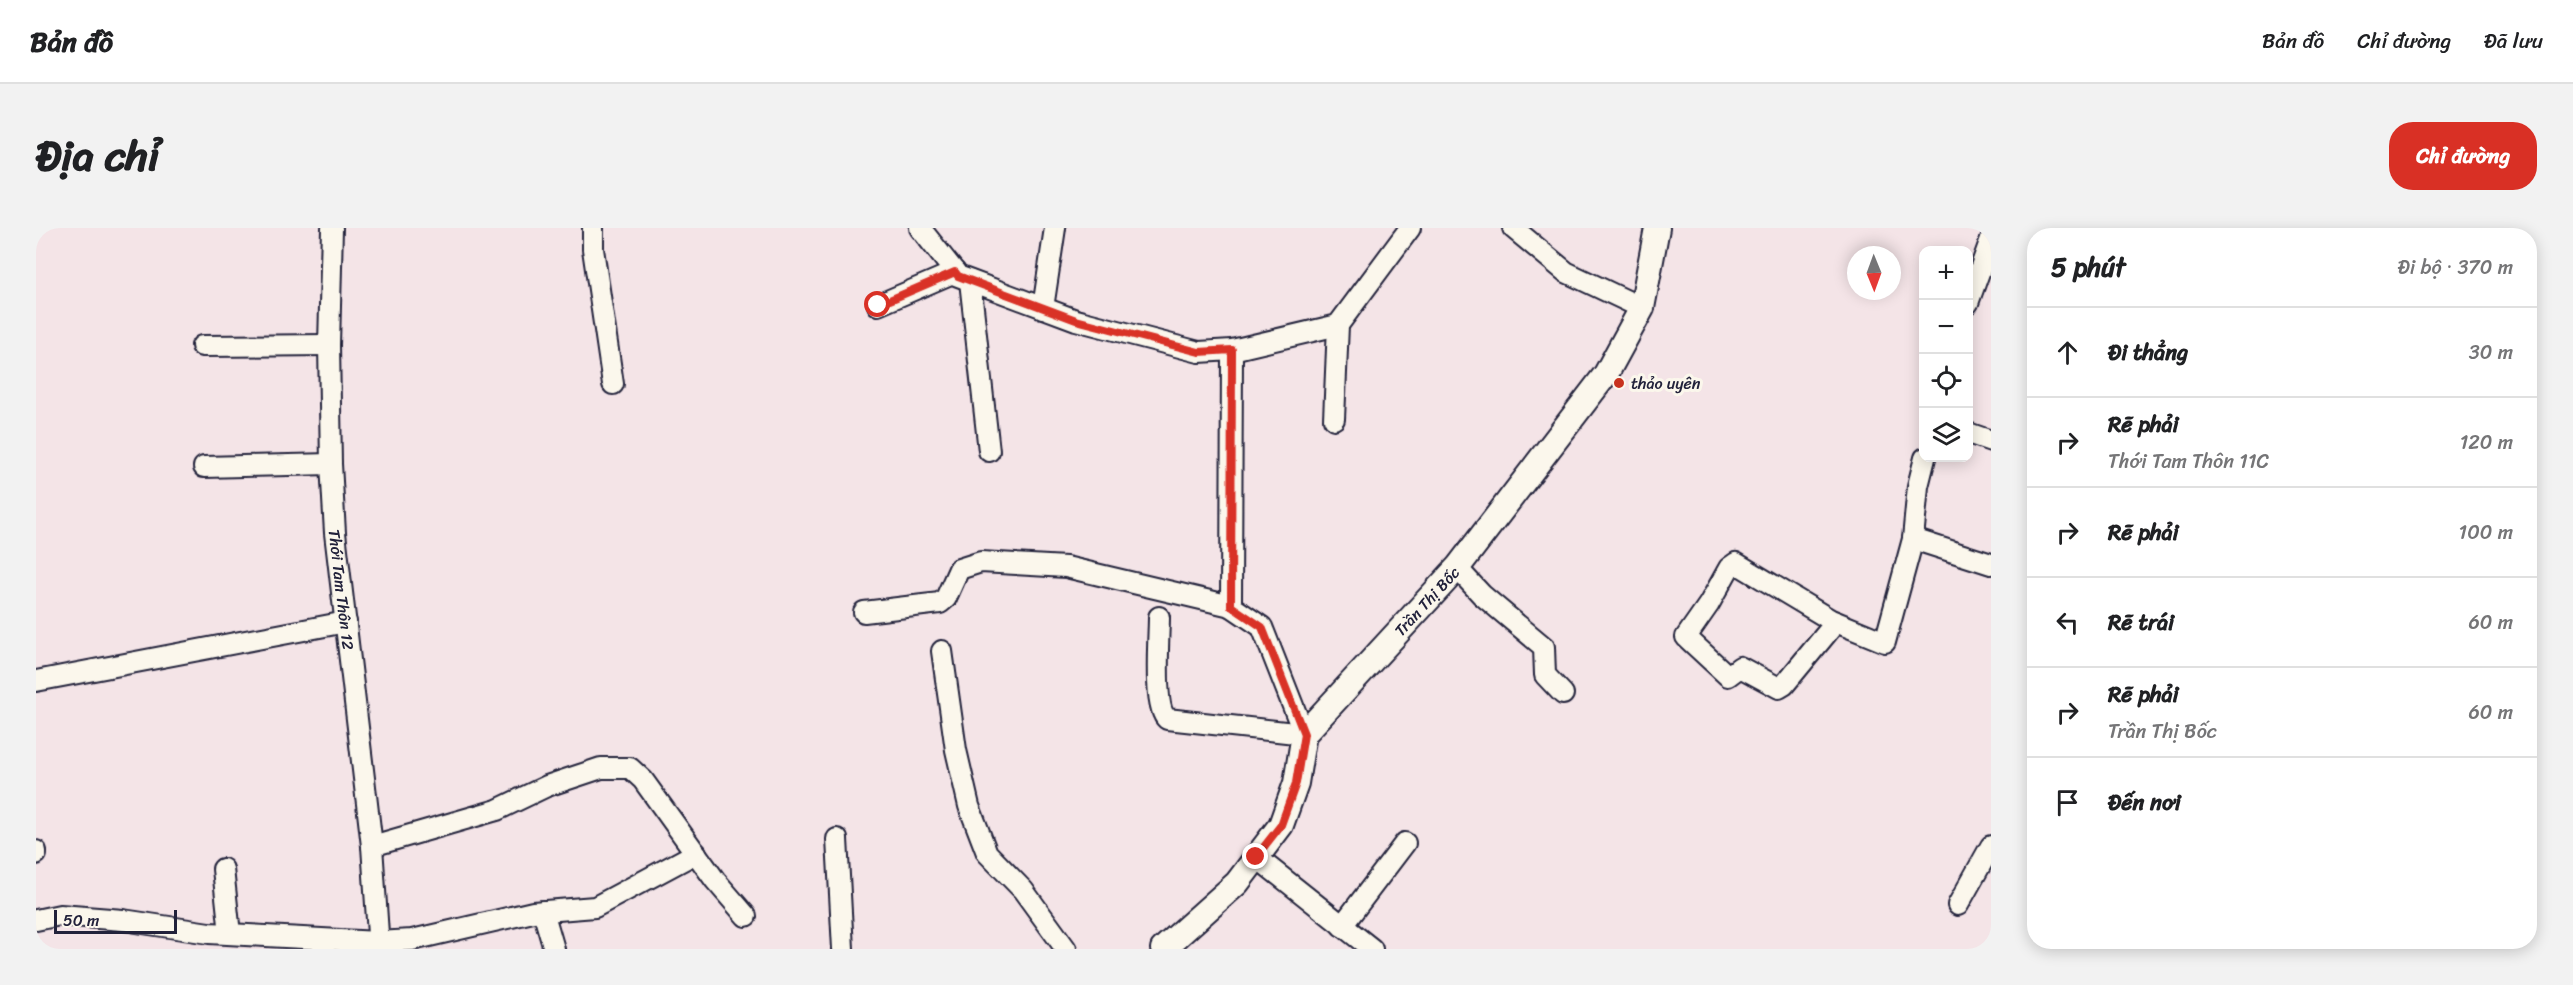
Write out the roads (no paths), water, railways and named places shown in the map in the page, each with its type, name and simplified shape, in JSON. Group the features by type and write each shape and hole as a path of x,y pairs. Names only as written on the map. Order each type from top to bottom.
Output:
{"street":[{"name":"Thới Tam Thôn 12","path":"332,228 329,345 331,464 346,622 372,846 379,945"},
{"path":"593,228 593,249 613,384"},
{"path":"920,228 963,276 1076,320 1199,352 1232,350 1338,325"},
{"path":"1043,308 1055,228"},
{"path":"1334,419 1338,325 1410,228"},
{"path":"1513,228 1566,272 1642,308"},
{"name":"Trần Thị Bốc","path":"1304,734 1456,568 1606,374 1642,308 1657,228"},
{"path":"1969,300 1991,239"},
{"path":"878,305 963,276"},
{"path":"963,276 989,451"},
{"path":"202,346 329,345"},
{"path":"1231,606 1232,350"},
{"path":"1973,434 1991,441"},
{"path":"1836,622 1784,685 1779,688 1740,667 1728,676 1686,637 1709,604 1729,568 1736,563 1836,622 1885,642 1913,539 1918,486 1924,462"},
{"path":"204,467 331,464"},
{"path":"1913,539 1991,564"},
{"path":"864,612 940,603 946,598 958,569 981,562 1066,567 1231,606 1262,627 1304,734 1296,783 1281,825 1237,883 1162,949"},
{"path":"1456,568 1482,594 1544,647 1545,675 1563,694"},
{"path":"1159,617 1159,695 1163,716 1167,719 1304,734"},
{"path":"36,681 346,622"},
{"path":"942,651 956,750 969,806 987,854 1023,890 1066,949"},
{"path":"372,846 497,810 547,786 601,768 630,768 643,780 696,853 746,916"},
{"path":"837,839 843,949"},
{"path":"1342,926 1405,843"},
{"path":"1958,905 1991,846"},
{"path":"36,920 60,915 230,934 379,945 412,940 543,911 595,907 696,853"},
{"path":"1256,857 1372,949"},
{"path":"224,869 230,934"},
{"path":"543,911 554,949"}],"place":[{"name":"thảo uyên","path":"1619,383"}]}
